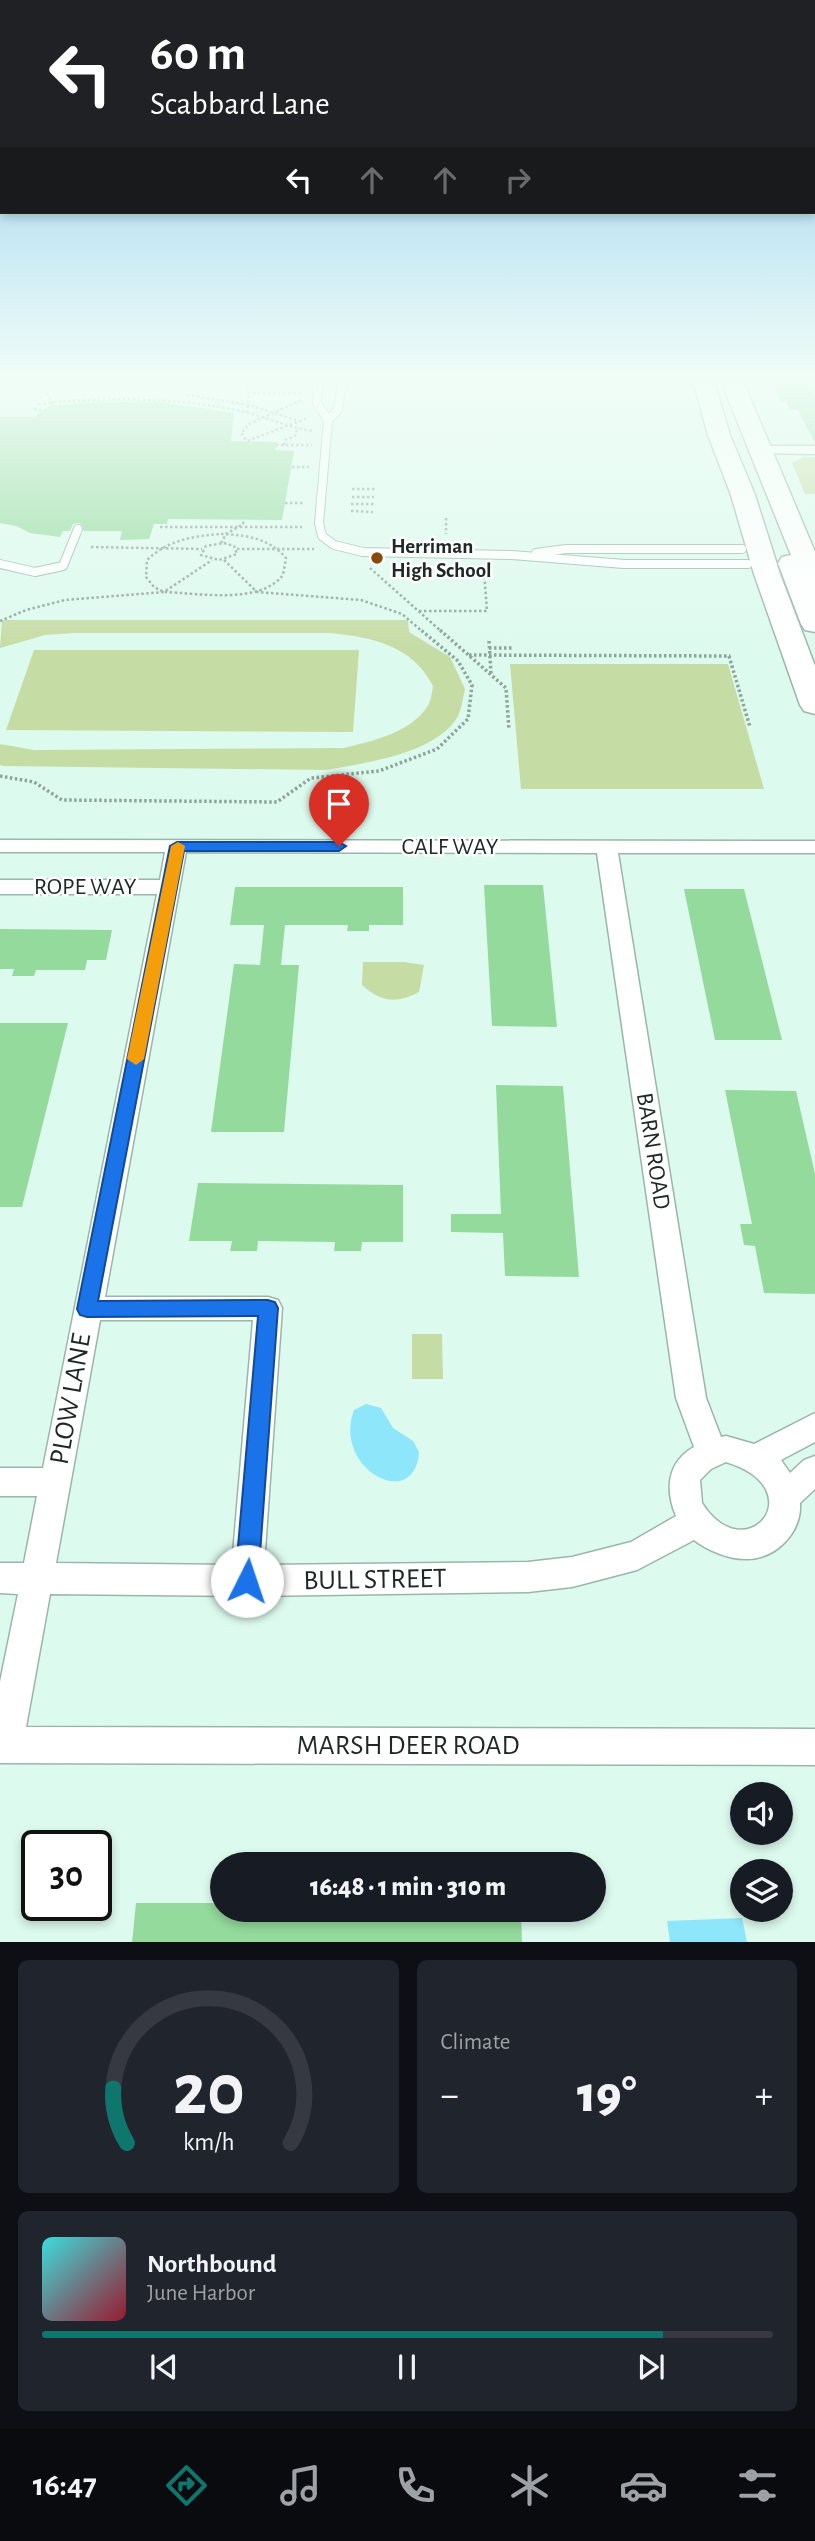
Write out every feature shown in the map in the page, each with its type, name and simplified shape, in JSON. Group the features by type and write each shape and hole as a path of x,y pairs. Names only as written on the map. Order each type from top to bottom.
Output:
{"main road":[{"path":"734,472 743,495 754,559 815,705"},
{"path":"743,495 753,489 753,472"},
{"path":"770,472 815,583"},
{"path":"754,559 779,551 790,563 815,624"}],"street":[{"name":"CALF WAY","path":"0,846 815,847"},
{"name":"PLOW LANE","path":"3,1745 177,846"},
{"name":"BARN ROAD","path":"607,847 691,1398 711,1451"},
{"name":"ROPE WAY","path":"0,887 170,887"},
{"path":"87,1309 268,1308 247,1581"},
{"path":"758,1456 778,1448 815,1426"},
{"path":"726,1449 758,1456 772,1466 789,1493 785,1523 775,1535 761,1542 744,1544 710,1534 696,1522 683,1495 689,1468 711,1451 726,1449"},
{"path":"789,1493 815,1470"},
{"path":"0,1482 56,1482"},
{"name":"BULL STREET","path":"0,1578 247,1581 488,1579 572,1572 637,1555 696,1522"},
{"name":"MARSH DEER ROAD","path":"3,1745 815,1747"}],"lane":[{"path":"323,472 318,523 322,536 334,545 363,552 395,555 512,555 624,564 754,559"},
{"path":"0,564 35,572 63,566 78,529"},
{"path":"512,555 566,549 754,559"}],"path":[{"path":"352,489 374,489"},
{"path":"352,497 374,497"},
{"path":"285,503 305,503"},
{"path":"351,504 374,504"},
{"path":"351,511 373,512"},
{"path":"446,518 446,534"},
{"path":"206,520 221,542 237,549 319,550"},
{"path":"91,547 202,549 221,542 226,534 239,527 244,520"},
{"path":"160,527 302,527"},
{"path":"164,592 149,582 144,571 148,561 160,549 185,539 217,534 256,538 279,549 288,563 285,573 276,583 257,592"},
{"path":"202,549 203,557 212,560 234,557 237,549"},
{"path":"164,592 212,560"},
{"path":"224,560 257,592"},
{"path":"374,571 506,688 509,730"},
{"path":"418,611 487,611 484,572"},
{"path":"0,621 26,610 65,600 164,592 257,592 361,600 402,614 458,661 472,685 468,719 437,749 379,771 311,778 277,802 62,800 47,788 30,780 0,776"},
{"path":"489,640 491,675"},
{"path":"489,648 513,648"},
{"path":"469,655 729,656 750,727"}],"green space":[{"path":"796,472 815,472 815,494 805,494"},
{"path":"2,620 408,620 409,632 450,657 465,689 458,716 448,729 434,739 398,755 326,770 4,766 0,765 0,744 34,750 344,748 401,730 420,716 428,705 433,686 414,661 402,652 360,637 329,633 74,633 45,635 0,648"},
{"path":"34,650 359,650 353,732 6,730"},
{"path":"510,664 728,664 764,789 521,789"},
{"path":"363,962 424,965 419,992 396,1000 376,995 362,985"},
{"path":"412,1334 442,1334 443,1379 412,1379"}],"water":[{"path":"366,1404 381,1408 393,1428 413,1441 419,1452 414,1470 404,1479 391,1481 377,1476 364,1465 354,1450 350,1431 354,1410"},
{"path":"730,1918 730,1922 743,1922 747,1942 670,1942 667,1921"}],"building":[{"path":"0,472 290,472 282,520 168,519 167,524 154,524 149,539 120,540 122,531 84,531 80,523 73,524 70,531 63,531 60,537 30,533 16,526 0,523"},
{"path":"484,885 543,885 557,1027 492,1026"},
{"path":"235,887 403,887 403,925 369,925 369,931 347,931 348,925 285,925 281,965 299,965 284,1132 211,1132 234,964 260,965 264,925 230,925"},
{"path":"684,889 744,889 782,1040 715,1040"},
{"path":"0,929 112,930 106,960 87,960 85,970 36,970 34,976 12,976 14,969 0,969"},
{"path":"0,1023 68,1023 22,1207 0,1207"},
{"path":"496,1085 563,1086 579,1277 505,1276 503,1233 451,1232 451,1214 501,1214"},
{"path":"725,1090 796,1091 815,1174 815,1294 764,1293 755,1246 744,1245 740,1224 752,1224"},
{"path":"198,1183 403,1185 403,1242 362,1242 361,1251 334,1251 335,1242 258,1241 257,1251 230,1251 232,1241 189,1241"},
{"path":"136,1903 210,1903 210,1922 521,1922 522,1942 132,1942"}],"slow traffic":[{"path":"136,1059 178,846"}],"place":[{"name":"Herriman High School","path":"377,558"}],"route":[{"path":"247,1581 268,1308 87,1309 177,846 339,846"}]}
